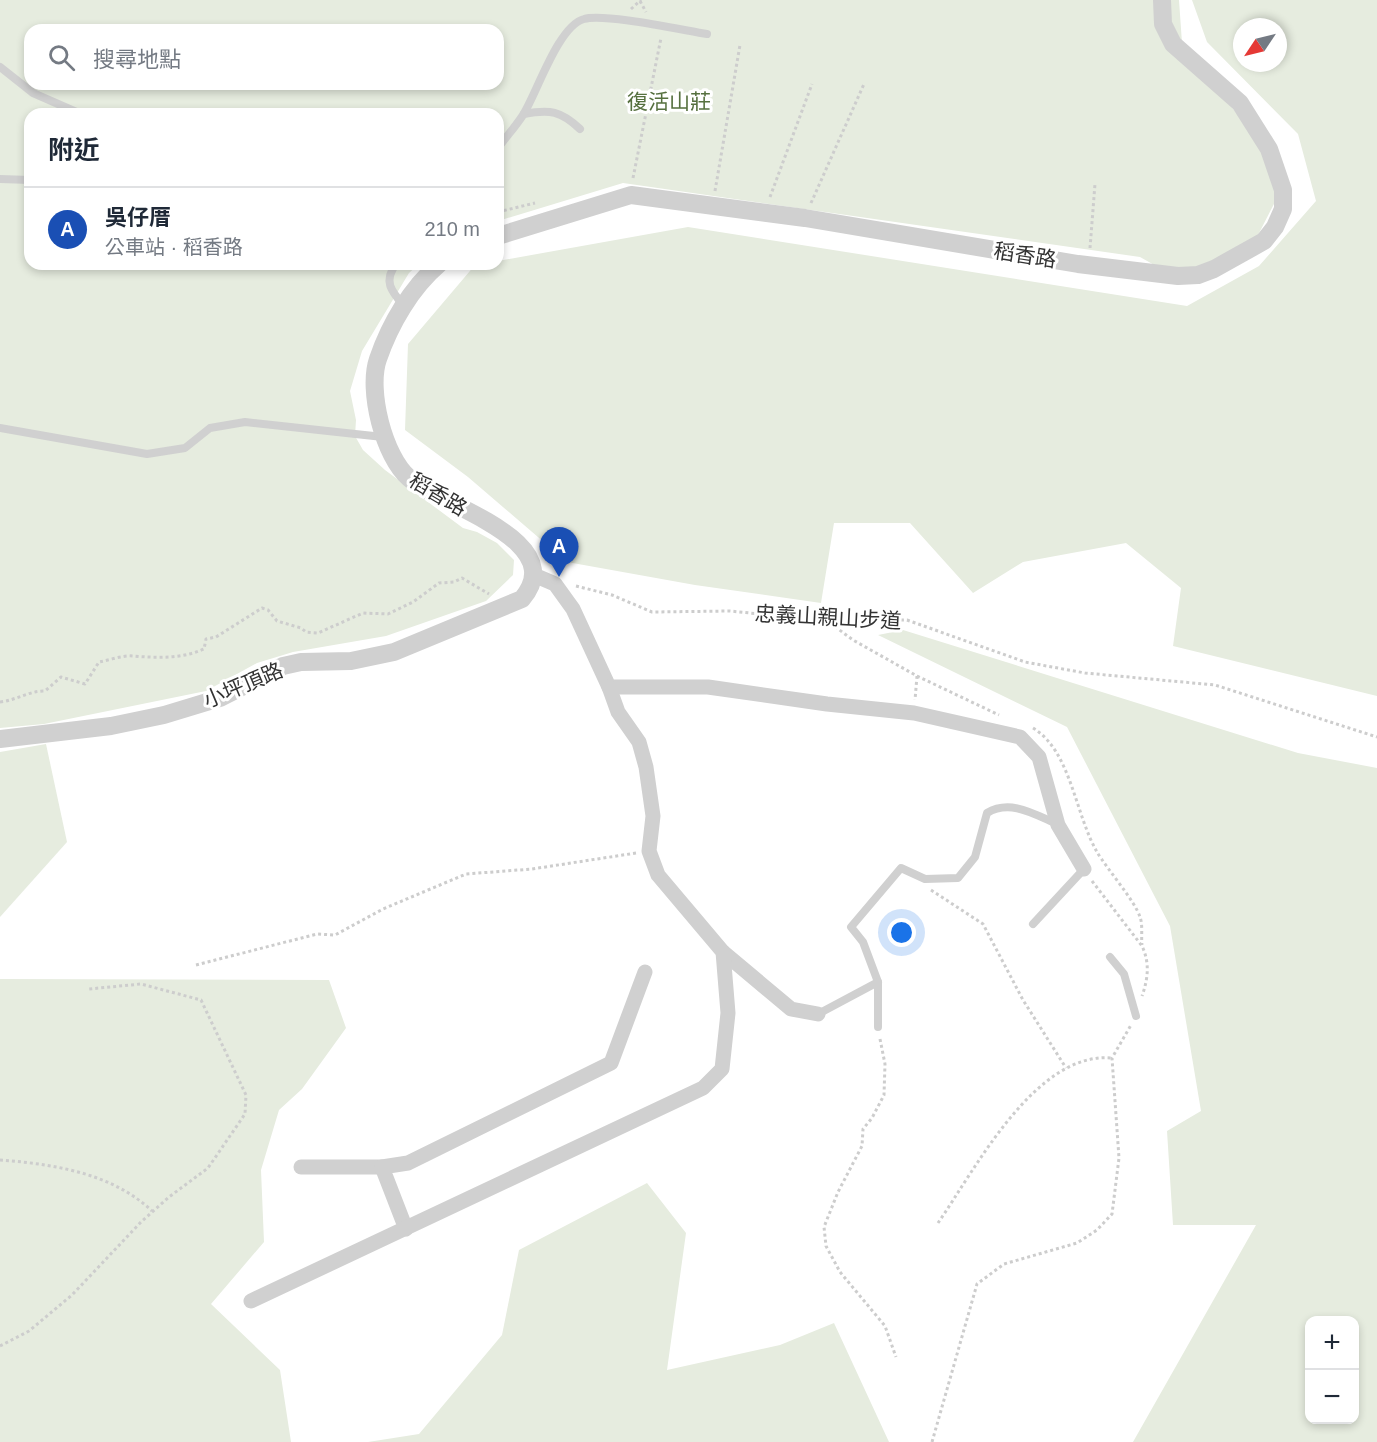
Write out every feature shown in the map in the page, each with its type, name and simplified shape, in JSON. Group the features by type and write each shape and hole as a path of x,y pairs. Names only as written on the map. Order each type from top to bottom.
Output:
{"street":[{"name":"稻香路","path":"504,234 631,195 713,204 805,218 1088,265 1178,276 1198,275 1214,270 1264,241 1275,227 1283,209 1283,190 1269,149 1240,103 1173,44 1163,24 1161,0"},
{"name":"稻香路","path":"433,270 404,306 377,361 378,407 385,437 394,460 407,477 425,490 507,532 528,555 534,575"},
{"path":"534,575 555,584 573,609 618,712 639,742 646,767 653,816 649,851 658,875 723,952 791,1009 818,1014"},
{"name":"小坪頂路","path":"0,739 111,726 164,715 220,698 283,666 301,662 370,659 394,652 522,599 531,589 534,575"},
{"path":"609,687 708,687 827,704 914,712 1020,737 1039,757 1058,825 1084,869"},
{"path":"251,1301 703,1088 722,1069 728,1013 723,952"},
{"path":"301,1167 381,1167 408,1163 611,1063 645,972"},
{"path":"381,1167 406,1229"}],"lane":[{"path":"504,140 524,114 554,52 574,24 582,19 606,19 707,34"},
{"path":"0,67 24,86"},
{"path":"29,90 67,108"},
{"path":"524,114 544,110 566,116 580,129"},
{"path":"0,179 24,180"},
{"path":"392,270 388,276 388,285 404,306"},
{"path":"0,428 147,454 185,448 210,428 245,422 385,437"},
{"path":"878,1027 878,982 863,942 851,927 901,868 925,879 958,878 975,857 987,813 998,806 1023,809 1058,825"},
{"path":"1033,924 1084,869"},
{"path":"1110,957 1124,974 1136,1016"},
{"path":"818,1014 878,982"}],"path":[{"path":"631,195 663,26"},
{"path":"713,204 740,45"},
{"path":"764,213 812,84"},
{"path":"805,218 864,84"},
{"path":"1088,265 1095,184"},
{"path":"504,211 535,203"},
{"path":"0,702 9,701 31,691 45,691 61,677 85,684 99,662 132,656 143,659 187,656 204,650 206,639 216,637 262,608 268,610 277,621 301,628 306,632 318,633 363,613 388,614 413,602 439,583 454,582 462,578 509,605"},
{"name":"忠義山親山步道","path":"555,584 579,586 612,595 652,612 730,611 829,621 907,620 1025,662 1085,673 1215,685 1377,737"},
{"path":"829,621 853,640 917,676 914,712"},
{"path":"196,965 317,934 335,935 383,909 466,874 532,869 649,851"},
{"path":"932,1442 977,1284 1004,1264 1077,1243 1097,1230 1112,1214 1119,1158 1113,1058 1136,1016 1148,981 1147,958 1142,946 1084,869"},
{"path":"925,879 932,892 983,924 1023,1000 1066,1068"},
{"path":"0,1346 29,1331 72,1295 152,1212 208,1168 245,1114 246,1095 201,1000 141,984 89,989"},
{"path":"878,1027 885,1064 884,1095 873,1118 863,1129 862,1146 838,1192 824,1227 826,1246 840,1272 885,1326 896,1357"},
{"path":"938,1223 1020,1104 1066,1068 1101,1057 1113,1058"},
{"path":"0,1160 73,1169 134,1194 152,1212"}],"green space":[{"name":"復活山莊","path":"0,0 1179,0 1182,43 1269,155 1276,200 1257,237 1197,270 1174,276 1140,257 623,183 504,219 504,108 24,108 24,270 412,270 362,351 350,391 356,420 355,436 363,450 385,470 463,528 477,532 497,543 514,560 513,575 486,601 386,636 293,652 257,663 206,691 44,724 0,728"},
{"path":"1192,0 1377,0 1377,696 1173,646 1181,588 1126,543 1023,562 973,593 910,523 834,523 821,603 695,585 567,562 468,477 405,430 408,344 471,270 504,270 504,260 688,227 1187,306 1259,266 1316,201 1298,134 1237,72 1287,72 1287,18 1233,18 1233,68 1207,42"},
{"path":"903,630 1298,753 1377,768 1377,1442 1133,1442 1256,1225 1173,1225 1167,1131 1201,1111 1170,926 1067,727 878,635"},
{"path":"46,744 67,842 0,917 0,752"},
{"path":"0,979 329,980 346,1028 302,1089 279,1110 261,1170 264,1242 211,1304 280,1370 291,1442 0,1442"},
{"path":"647,1183 686,1233 667,1370 780,1345 834,1323 889,1442 368,1442 419,1434 502,1335 519,1250"}],"place":[{"name":"吳仔厝","path":"559,577"}]}
